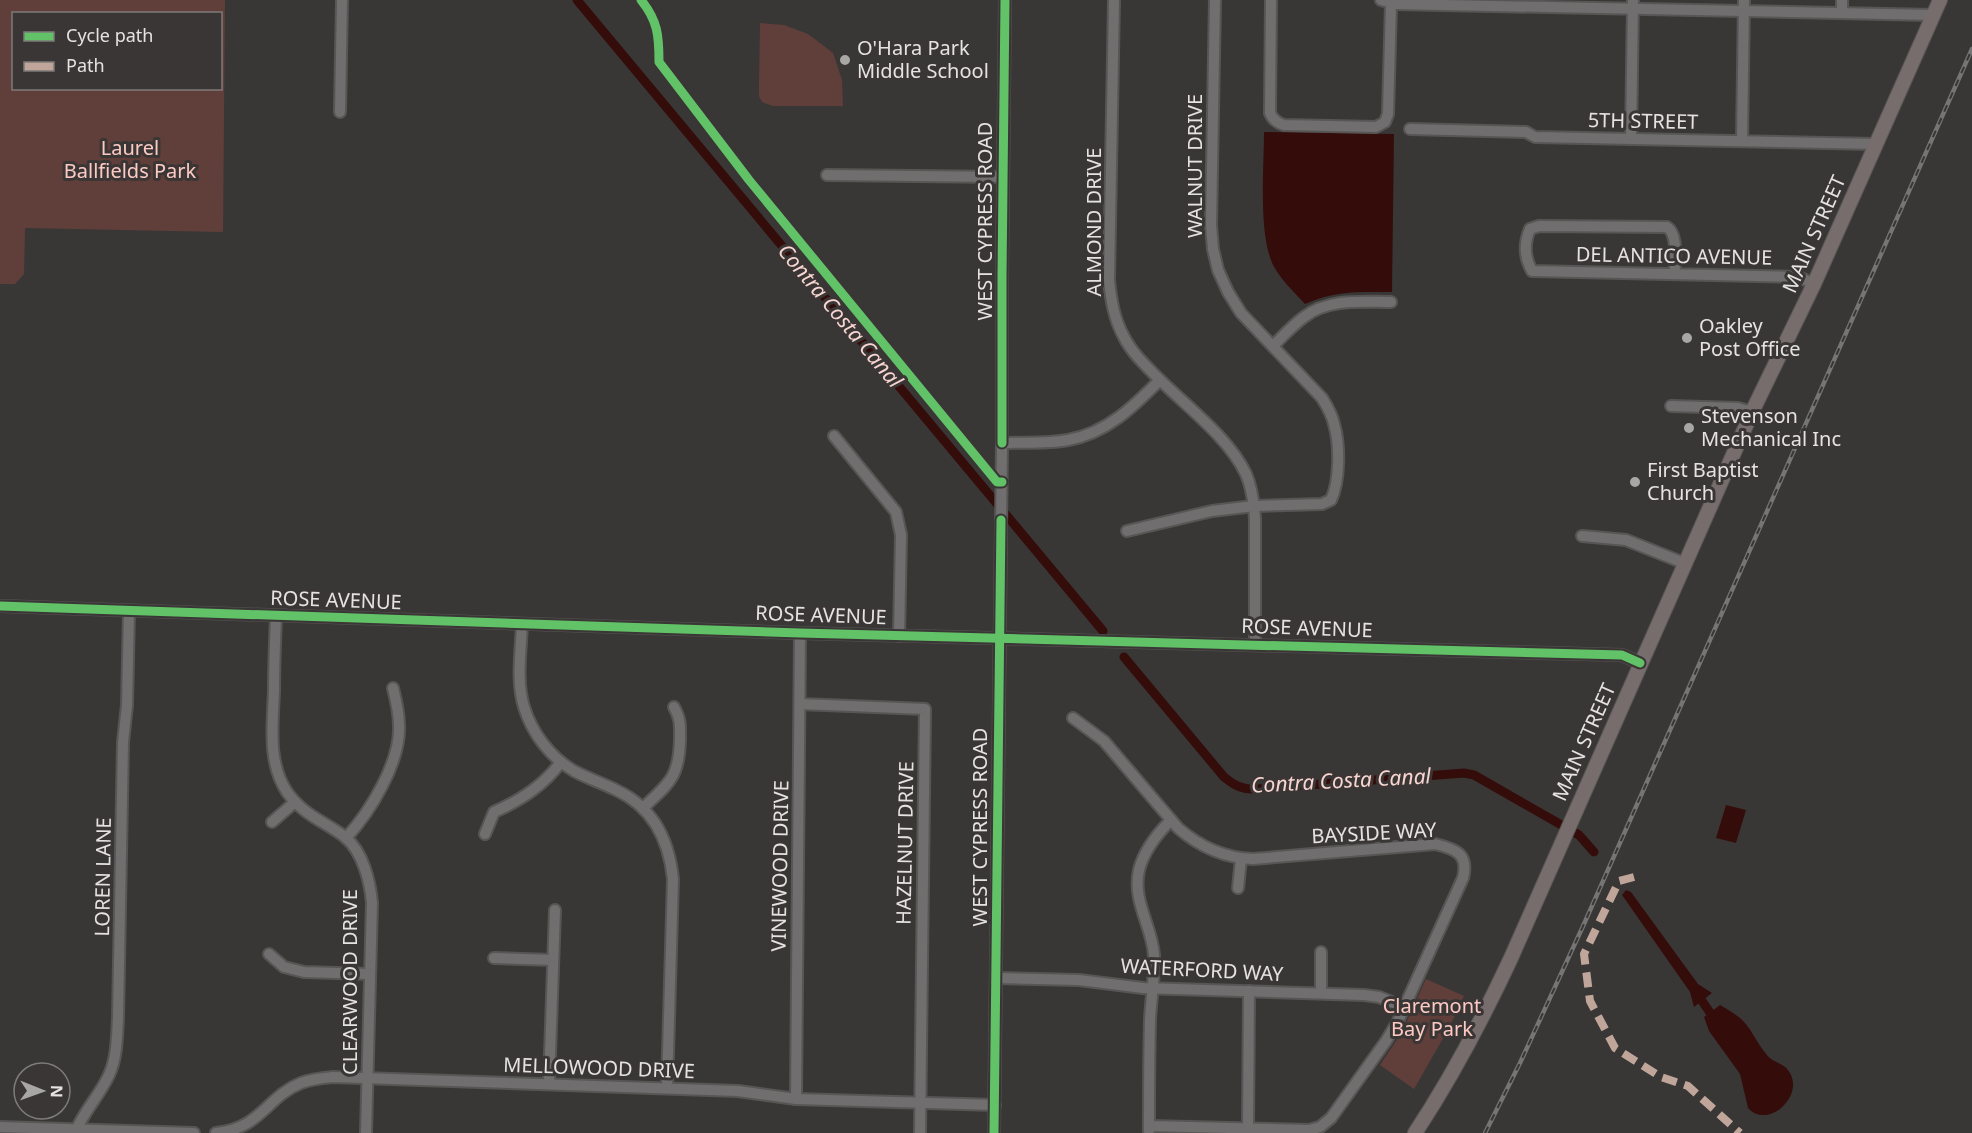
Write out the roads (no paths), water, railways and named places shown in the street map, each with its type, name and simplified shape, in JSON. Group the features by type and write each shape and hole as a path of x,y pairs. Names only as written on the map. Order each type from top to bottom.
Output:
{"main road":[{"name":"MAIN STREET","path":"1415,1133 1460,1060 1492,999 1684,563 1752,412 1814,284 1940,0"}],"street":[{"path":"340,112 342,0"},
{"name":"WEST CYPRESS ROAD","path":"994,1133 1005,0"},
{"name":"ALMOND DRIVE","path":"1114,0 1109,280 1111,300 1116,320 1137,357 1228,446 1247,476 1254,506 1255,645"},
{"name":"WALNUT DRIVE","path":"1127,531 1193,514 1254,506 1322,504 1331,500 1337,481 1337,440 1330,411 1322,398 1241,313 1218,270 1211,225 1215,0"},
{"path":"1271,0 1270,113 1278,124 1284,125 1376,127 1384,122 1388,114 1386,2 1744,6 1842,13 1933,15"},
{"path":"1842,0 1842,13"},
{"path":"1631,139 1633,5"},
{"path":"1742,141 1744,6"},
{"name":"5TH STREET","path":"1410,129 1526,132 1535,137 1876,144"},
{"path":"827,175 1003,177"},
{"name":"DEL ANTICO AVENUE","path":"1675,274 1674,236 1671,229 1667,227 1539,226 1530,229 1526,240 1527,262 1532,271 1799,277 1814,284"},
{"path":"1273,346 1306,315 1321,307 1338,303 1391,302"},
{"path":"1002,442 1051,442 1084,435 1120,418 1160,380"},
{"path":"1671,406 1738,408 1752,412"},
{"path":"834,436 896,512 901,535 898,636"},
{"path":"1582,536 1626,540 1684,563"},
{"name":"ROSE AVENUE","path":"0,606 898,636 1622,655 1640,663"},
{"name":"LOREN LANE","path":"76,1131 89,1105 109,1075 115,1055 118,1018 123,742 127,705 129,611"},
{"name":"CLEARWOOD DRIVE","path":"276,617 272,745 276,768 286,791 295,802 311,817 346,838 363,864 370,885 372,903 366,1133"},
{"path":"522,624 520,682 524,706 534,732 561,762 619,791 642,808 652,818 667,845 673,879 666,1088"},
{"name":"VINEWOOD DRIVE","path":"796,1099 800,633"},
{"path":"346,838 367,812 391,765 397,746 399,727 393,688"},
{"name":"HAZELNUT DRIVE","path":"800,704 925,709 920,1103"},
{"path":"642,808 671,780 680,760 680,720 674,707"},
{"name":"BAYSIDE WAY","path":"1073,718 1104,741 1171,820 1191,839 1225,855 1241,858 1435,844 1448,847 1459,854 1466,867 1404,1007 1386,1041 1331,1118 1320,1127 1310,1130 1248,1128 1149,1130"},
{"path":"485,834 494,812 513,804 534,790 561,762"},
{"path":"272,822 295,802"},
{"path":"1149,1130 1150,1019 1154,956 1151,936 1140,904 1139,871 1153,840 1171,820"},
{"path":"1238,888 1241,858"},
{"path":"549,1084 555,910"},
{"path":"1321,952 1321,993"},
{"path":"269,954 284,968 304,972 370,974"},
{"path":"494,958 553,960"},
{"name":"WATERFORD WAY","path":"997,978 1079,980 1152,988 1364,995 1379,997 1404,1007"},
{"path":"1248,1128 1249,991"},
{"name":"MELLOWOOD DRIVE","path":"216,1133 238,1131 258,1117 281,1094 316,1078 666,1088 738,1091 796,1099 995,1105"},
{"path":"920,1103 920,1133"},
{"path":"0,1126 76,1131 194,1133"}],"waterway":[{"name":"Contra Costa Canal","path":"577,0 1103,631"},
{"name":"Contra Costa Canal","path":"1124,657 1224,777 1239,787 1257,789 1464,773 1474,775 1579,835 1594,852"},
{"name":"Contra Costa Canal","path":"1696,992 1717,1023"}],"railway":[{"path":"1485,1133 1584,924 1972,49"}],"place":[{"name":"O'Hara Park Middle School","path":"845,60"},
{"name":"Oakley Post Office","path":"1687,338"},
{"name":"Stevenson Mechanical Inc","path":"1689,428"},
{"name":"First Baptist Church","path":"1635,482"}],"park label":[{"name":"Laurel Ballfields Park","path":"130,160"},
{"name":"Claremont Bay Park","path":"1432,1018"}]}
